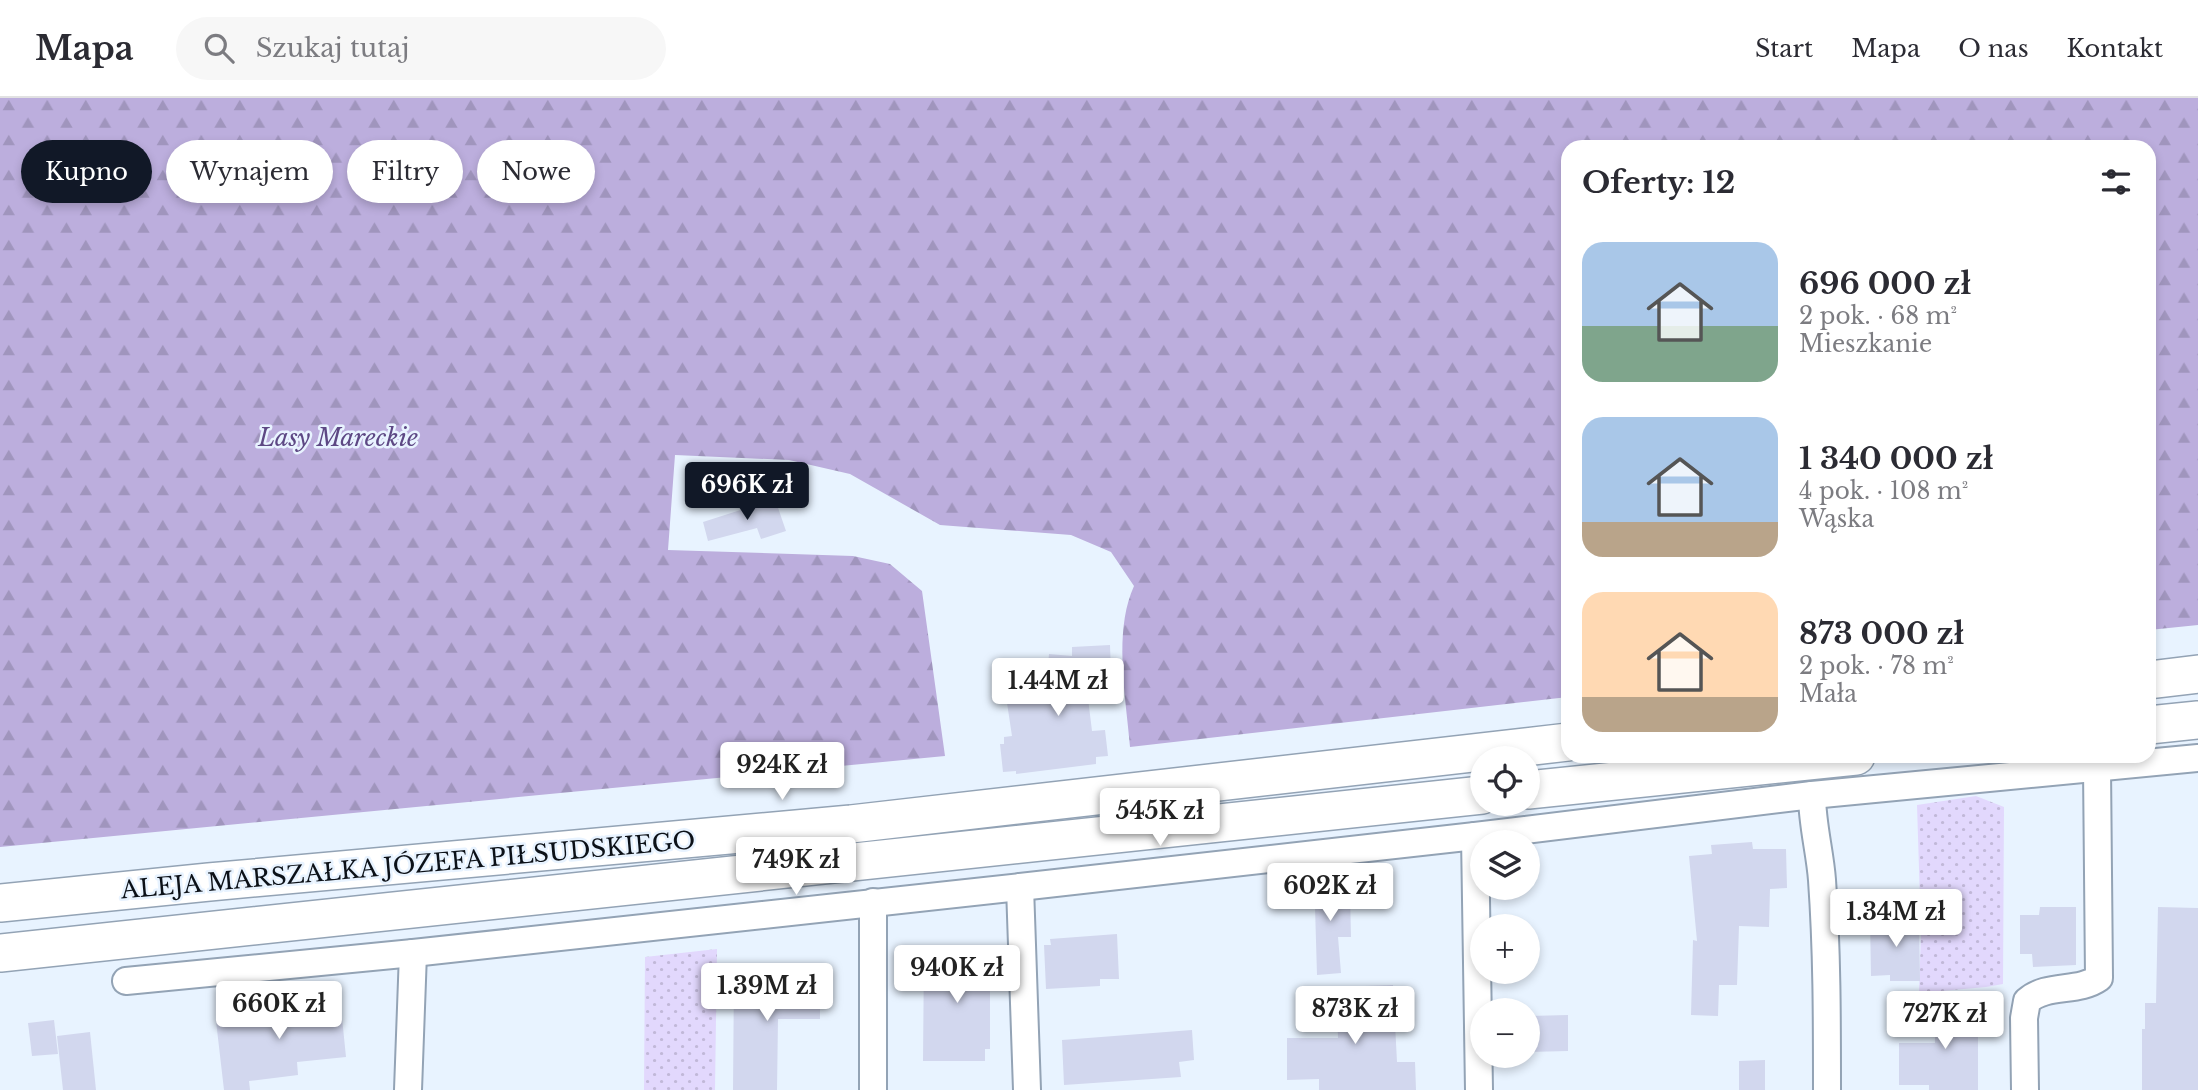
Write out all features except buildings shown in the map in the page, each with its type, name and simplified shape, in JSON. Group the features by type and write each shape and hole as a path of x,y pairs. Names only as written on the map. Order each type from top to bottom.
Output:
{"main road":[{"path":"2156,679 2198,674"},
{"path":"2156,724 2198,720"},
{"name":"ALEJA MARSZAŁKA JÓZEFA PIŁSUDSKIEGO","path":"0,903 851,824 1561,743"},
{"path":"1540,789 1788,763"},
{"name":"ALEJA MARSZAŁKA JÓZEFA PIŁSUDSKIEGO","path":"0,953 1470,796"}],"street":[{"path":"2156,762 2198,758"},
{"path":"1524,830 1812,795 2148,763"},
{"path":"2025,1090 2024,1018 2027,1001 2035,994 2088,984 2099,978 2097,768"},
{"path":"1812,795 1822,877 1827,959 1827,1090"},
{"path":"127,981 413,953 1470,837"},
{"path":"1020,887 1027,1090"},
{"path":"1476,900 1479,1090"},
{"path":"873,902 873,1090"},
{"path":"408,1090 413,953"}],"shaded area":[{"path":"1976,796 2004,807 2003,984 1919,993 1921,932 1917,805"},
{"path":"717,949 715,1090 644,1090 645,957"}],"green space":[{"name":"Lasy Mareckie","path":"0,98 2198,98 2198,625 2156,629 2156,140 1561,140 1561,698 1130,747 1122,644 1128,604 1134,586 1111,552 1071,535 940,525 850,474 789,460 675,455 668,550 853,556 890,564 922,591 945,756 0,847"}]}
